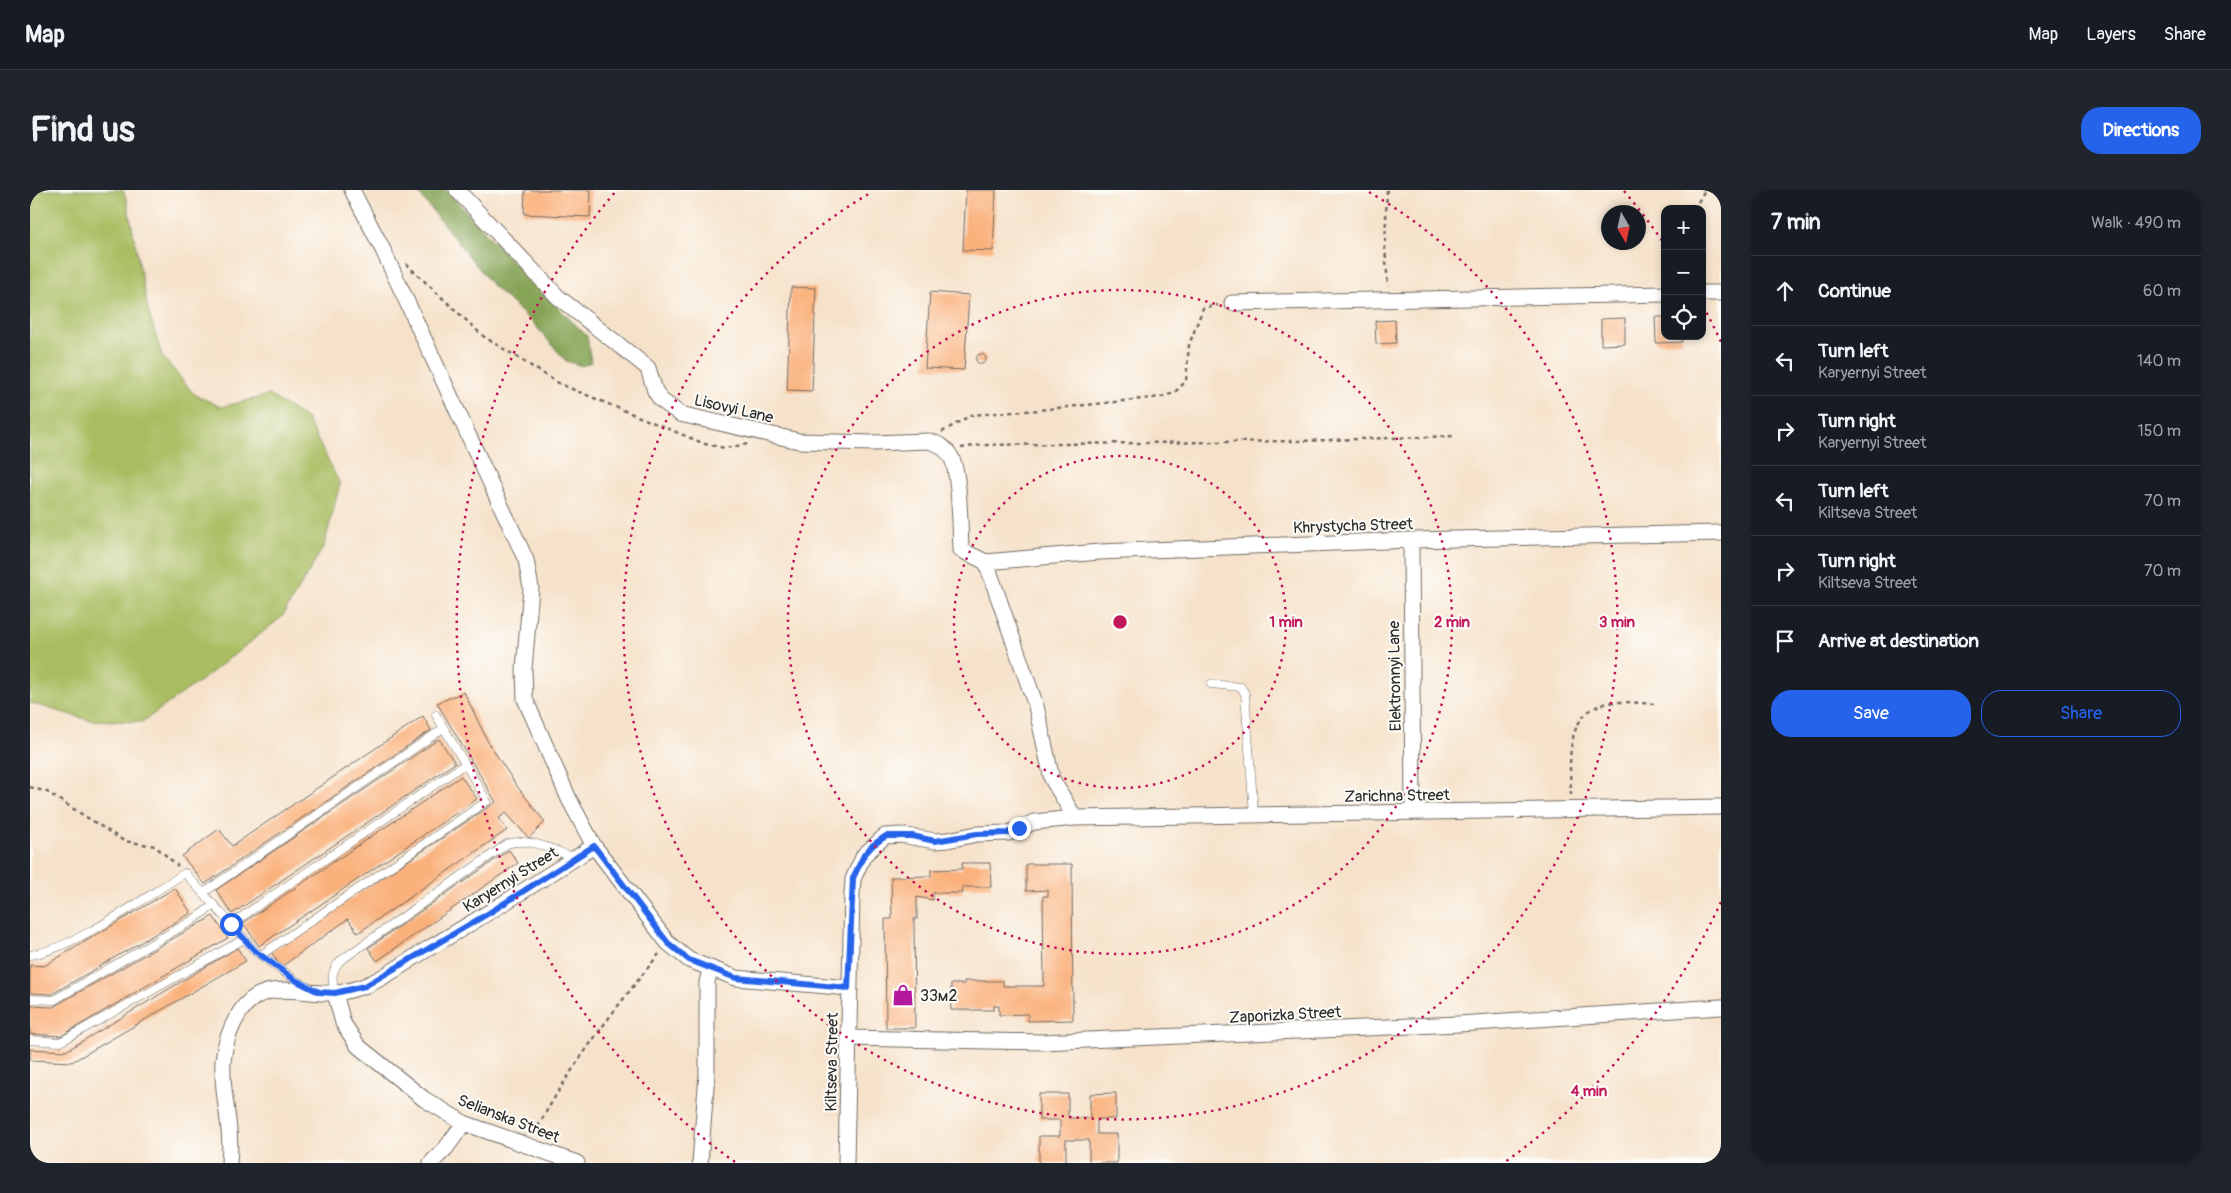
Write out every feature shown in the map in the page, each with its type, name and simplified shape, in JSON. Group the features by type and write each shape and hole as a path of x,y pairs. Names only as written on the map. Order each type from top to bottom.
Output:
{"street":[{"path":"352,190 383,250 526,560 530,588 524,669 525,699 569,800 594,846 668,943 689,960 710,970 736,978 848,988"},
{"name":"Lisovyi Lane","path":"457,190 558,297 648,368 655,391 669,407 691,417 799,441 928,441 936,442 947,450"},
{"path":"1706,294 1721,293"},
{"path":"1232,303 1661,294"},
{"path":"947,450 953,460 956,475 961,550 986,562 1036,706 1052,779 1074,818"},
{"name":"Khrystycha Street","path":"986,562 1099,552 1410,540 1721,533"},
{"name":"Elektronnyi Lane","path":"1410,540 1413,812"},
{"name":"Zarichna Street","path":"1074,818 1721,807"},
{"name":"Kiltseva Street","path":"846,1163 850,1038 848,988 853,878 864,855 873,845 886,836 900,835 935,841 948,840 977,834 1008,833 1034,822 1074,818"},
{"name":"Karyernyi Street","path":"230,1163 231,1134 221,1068 225,1046 239,1013 254,996 269,990 335,993 365,986 489,913 594,846"},
{"path":"700,1163 707,1074 707,982 710,970"},
{"name":"Selianska Street","path":"335,993 343,1023 358,1046 424,1099 464,1123 577,1163"},
{"name":"Zaporizka Street","path":"850,1038 1041,1042 1458,1024 1721,1007"},
{"path":"431,1163 452,1141 464,1123"}],"lane":[{"path":"1211,684 1241,687 1245,694 1254,816"},
{"path":"261,955 487,802 436,715"},
{"path":"203,893 444,728"},
{"path":"231,924 465,764"},
{"path":"335,993 331,977 333,968 340,961 508,844 517,840 527,842 575,858"},
{"path":"30,954 43,953 84,934 185,873 244,939 261,955 295,980 319,992"},
{"path":"30,999 54,1000 194,920 214,905"},
{"path":"30,1040 60,1042 244,939"}],"path":[{"path":"1387,190 1384,247 1389,300"},
{"path":"1696,205 1705,190"},
{"path":"383,250 407,265 483,336 560,384 704,444 725,448 744,446 770,434"},
{"path":"928,441 971,414 1039,410 1161,397 1174,393 1186,381 1189,345 1203,308 1232,303"},
{"path":"947,450 981,445 1298,441 1454,436"},
{"path":"1572,809 1570,756 1573,735 1578,723 1589,712 1602,705 1617,702 1654,704"},
{"path":"30,787 47,792 124,841 155,846 185,873"},
{"path":"528,1145 547,1109 580,1058 619,1003 668,943"}],"green space":[{"path":"30,190 123,190 127,201 148,310 162,356 194,394 221,407 269,395 307,419 340,484 324,546 282,617 207,676 142,722 89,720 30,703"},
{"path":"416,190 446,190 528,278 587,336 591,362 582,366 566,361 535,325 493,286"}],"building":[{"path":"525,190 591,190 590,217 524,214"},
{"path":"966,190 996,190 993,251 963,250"},
{"path":"791,287 816,288 812,391 787,390"},
{"path":"930,292 969,295 964,370 925,368"},
{"path":"1655,317 1661,317 1661,340 1682,340 1682,342 1656,343"},
{"path":"1625,318 1625,344 1601,345 1601,319"},
{"path":"1395,320 1396,343 1376,344 1375,321"},
{"path":"979,354 983,354 986,359 985,363 979,364 976,361 976,357"},
{"path":"464,692 488,742 516,785 545,822 529,838 506,813 499,818 507,830 358,933 348,919 281,967 271,952 496,802 437,703"},
{"path":"423,716 431,730 205,884 182,856 219,829 232,846"},
{"path":"439,739 455,763 232,914 216,890"},
{"path":"461,776 477,799 259,946 243,923"},
{"path":"509,850 518,863 377,961 368,948"},
{"path":"962,863 990,863 991,887 962,887 963,893 933,893 933,900 917,897 917,919 914,919 915,1028 886,1028 885,919 892,919 891,877 931,876 931,870 962,869"},
{"path":"1026,864 1072,864 1073,1020 1028,1021 1028,1014 999,1015 999,1006 994,1006 994,1010 951,1010 951,984 964,984 964,981 1003,981 1003,986 1044,986 1043,896 1048,896 1048,890 1026,891"},
{"path":"175,888 191,913 52,994 30,993 30,965 44,966"},
{"path":"213,916 228,938 61,1036 30,1034 30,1006 53,1007"},
{"path":"237,948 246,961 72,1062 30,1060 30,1049 66,1051"},
{"path":"1116,1093 1116,1119 1097,1119 1097,1134 1117,1134 1117,1163 1089,1163 1089,1140 1066,1140 1066,1163 1039,1163 1039,1136 1060,1136 1060,1120 1039,1120 1039,1094 1068,1094 1068,1118 1090,1118 1090,1094"}],"place":[{"name":"33м2","path":"903,995"}],"route":[{"path":"231,924 255,951 295,980 319,992 335,993 365,986 489,913 594,846 668,943 689,960 710,970 736,978 774,983 848,988 853,878 864,855 873,845 886,836 912,836 935,841 977,834 1008,833 1019,828"}]}
